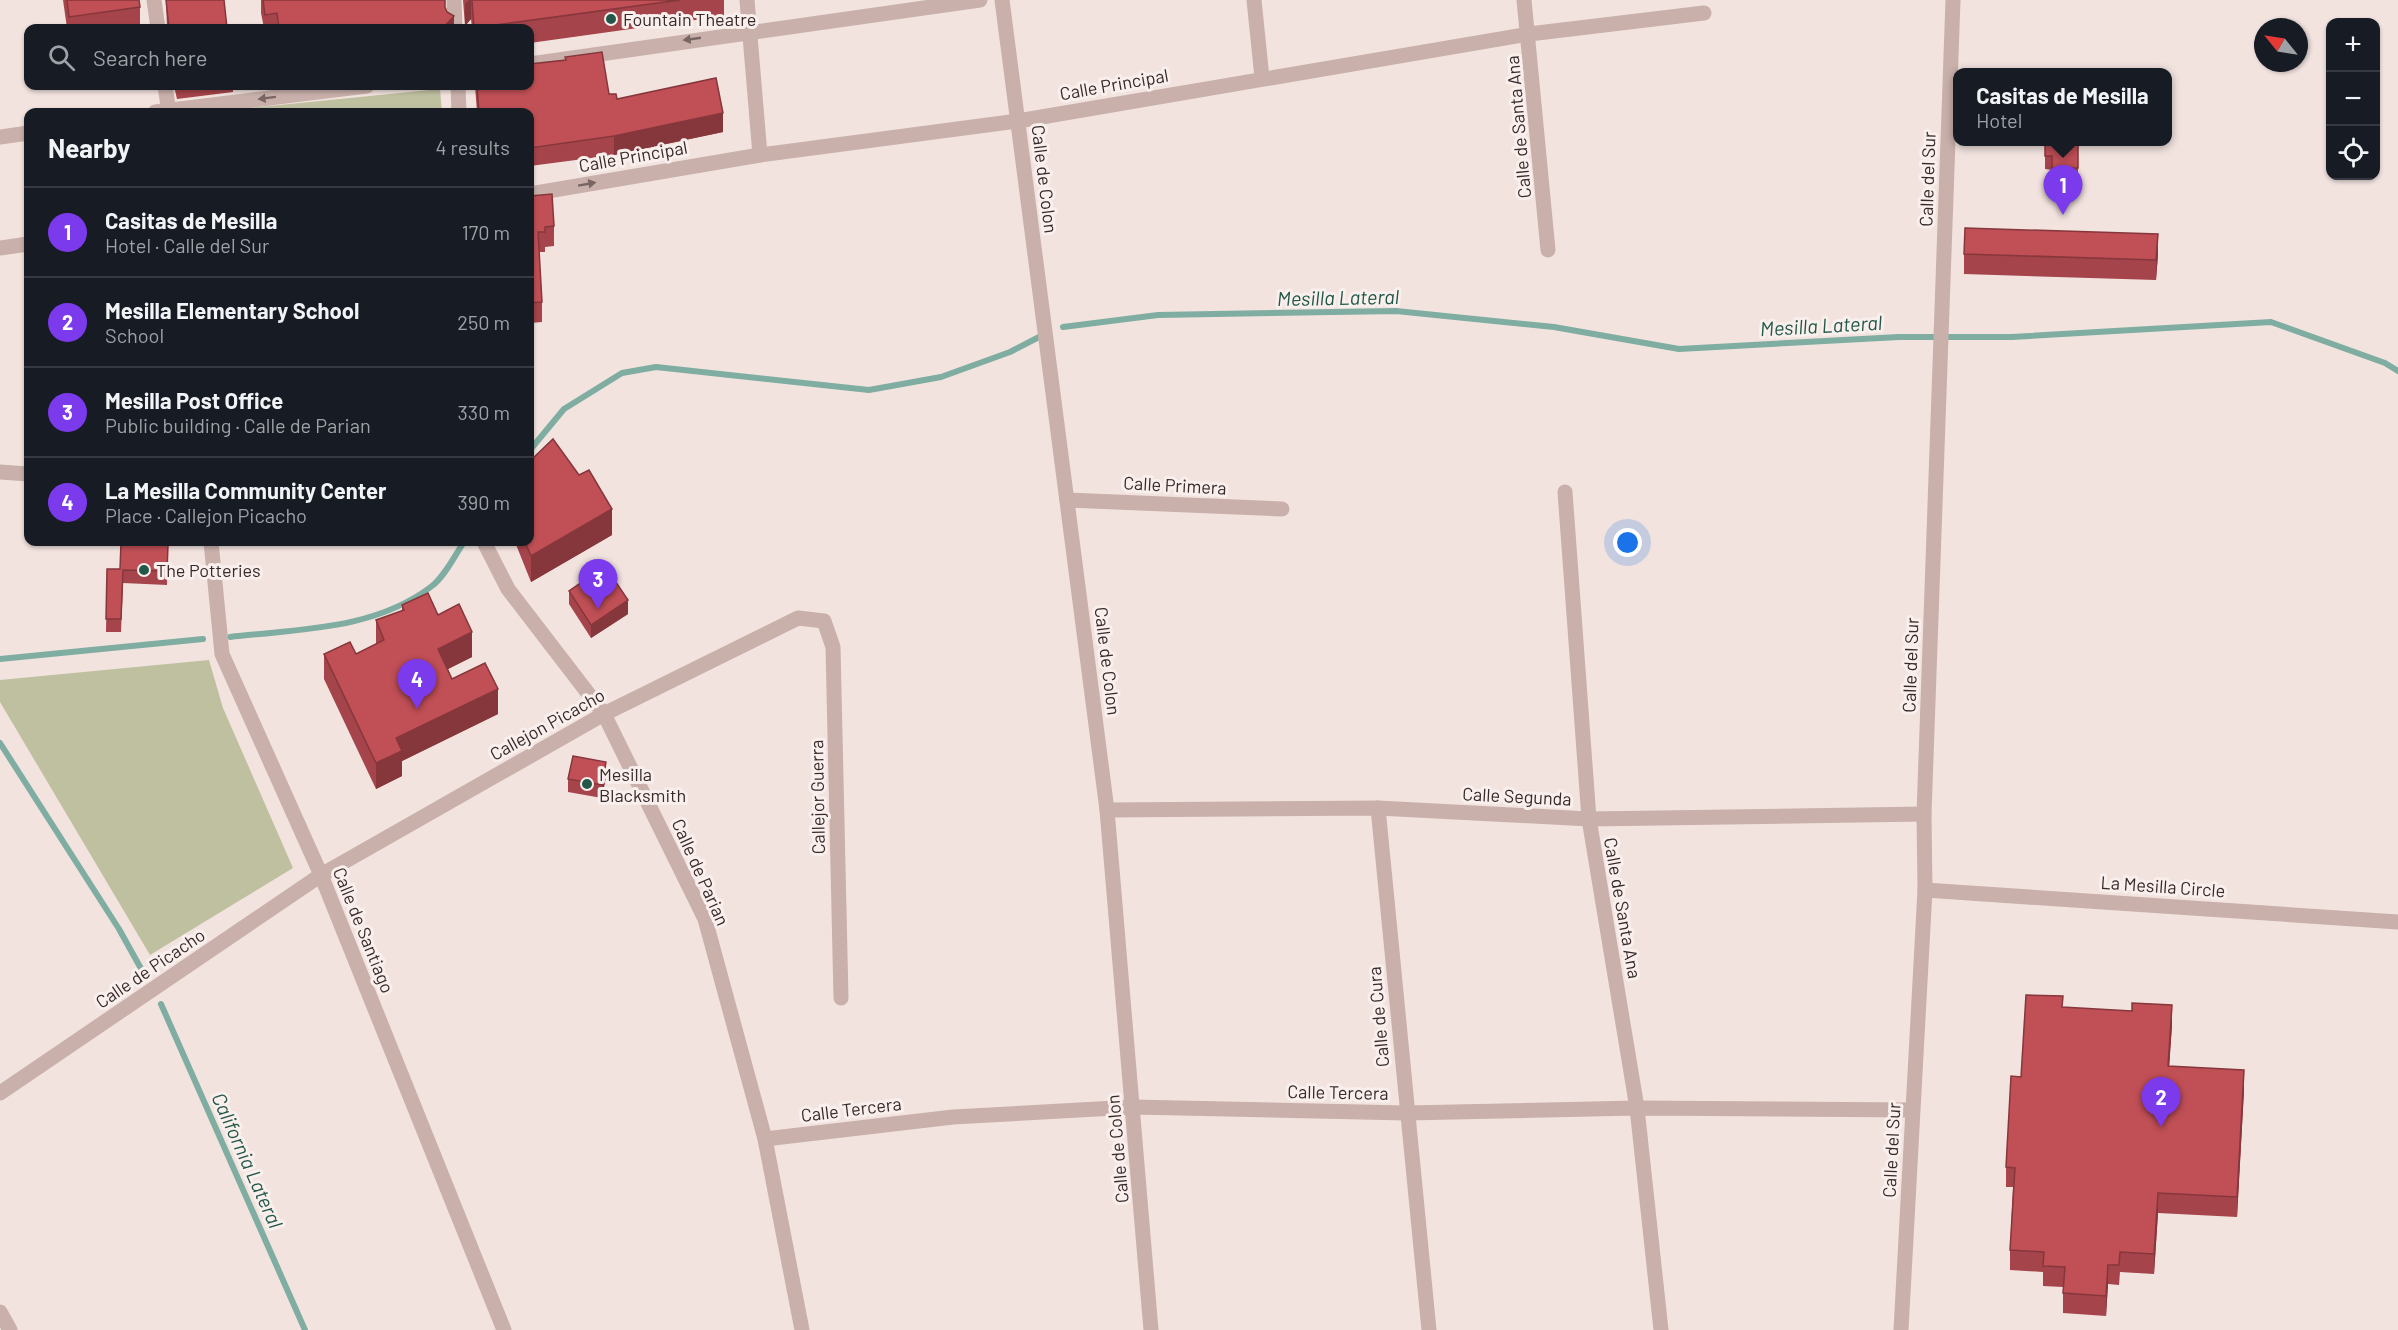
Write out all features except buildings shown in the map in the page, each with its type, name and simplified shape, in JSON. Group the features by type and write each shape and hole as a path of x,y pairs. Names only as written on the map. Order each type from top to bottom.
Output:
{"street":[{"path":"154,0 157,24"},
{"path":"454,0 455,24"},
{"path":"747,0 760,155"},
{"path":"534,62 980,0"},
{"name":"Calle de Colon","path":"1002,0 1107,810 1151,1330"},
{"path":"1254,0 1262,78"},
{"name":"Calle de Santa Ana","path":"1524,0 1548,250"},
{"name":"Calle del Sur","path":"1901,1330 1925,890 1924,814 1953,0"},
{"name":"Calle Principal","path":"534,193 760,155 1018,121 1529,34 1704,13"},
{"path":"164,108 165,90"},
{"path":"195,108 335,90"},
{"path":"458,90 459,108"},
{"path":"0,137 24,133"},
{"path":"0,248 24,245"},
{"path":"0,472 24,474"},
{"name":"Calle de Santa Ana","path":"1565,492 1589,819 1637,1108 1661,1330"},
{"name":"Calle Primera","path":"1067,500 1282,509"},
{"name":"Calle de Santiago","path":"211,546 222,654 321,875 504,1330"},
{"name":"Calle de Parian","path":"486,546 508,589 604,714 705,919 765,1139 802,1330"},
{"name":"Callejon Picacho","path":"321,875 604,714 798,618"},
{"name":"Callejor Guerra","path":"798,618 824,621 833,647 841,998"},
{"name":"Calle Segunda","path":"1107,810 1378,808 1589,819 1924,814"},
{"name":"Calle de Cura","path":"1378,808 1429,1330"},
{"name":"Calle de Picacho","path":"0,1093 321,875"},
{"name":"La Mesilla Circle","path":"1925,890 2398,922"},
{"name":"Calle Tercera","path":"765,1139 953,1117 1133,1107 1406,1113 1637,1108 1912,1110"},
{"path":"0,1312 10,1330"}],"green space":[{"path":"440,90 442,108 250,108"},
{"path":"209,660 223,708 293,868 150,955 0,702 0,680"}],"waterway":[{"name":"Mesilla Lateral","path":"1063,327 1158,315 1396,311 1554,327 1679,349 1899,337 2012,337 2271,322 2385,363 2398,371"},
{"path":"534,445 564,409 622,373 656,367 869,390 941,377 1010,352 1041,336"},
{"path":"230,637 336,625 386,611 410,600 437,582 461,546"},
{"path":"0,659 203,639"},
{"name":"California Lateral","path":"0,743 119,929 144,974"},
{"name":"California Lateral","path":"161,1004 305,1330"}],"place":[{"name":"Fountain Theatre","path":"611,19"},
{"name":"Casitas de Mesilla","path":"2063,215"},
{"name":"The Potteries","path":"144,570"},
{"name":"Mesilla Post Office","path":"598,609"},
{"name":"La Mesilla Community Center","path":"417,709"},
{"name":"Mesilla Blacksmith","path":"587,784"},
{"name":"Mesilla Elementary School","path":"2161,1127"}]}
